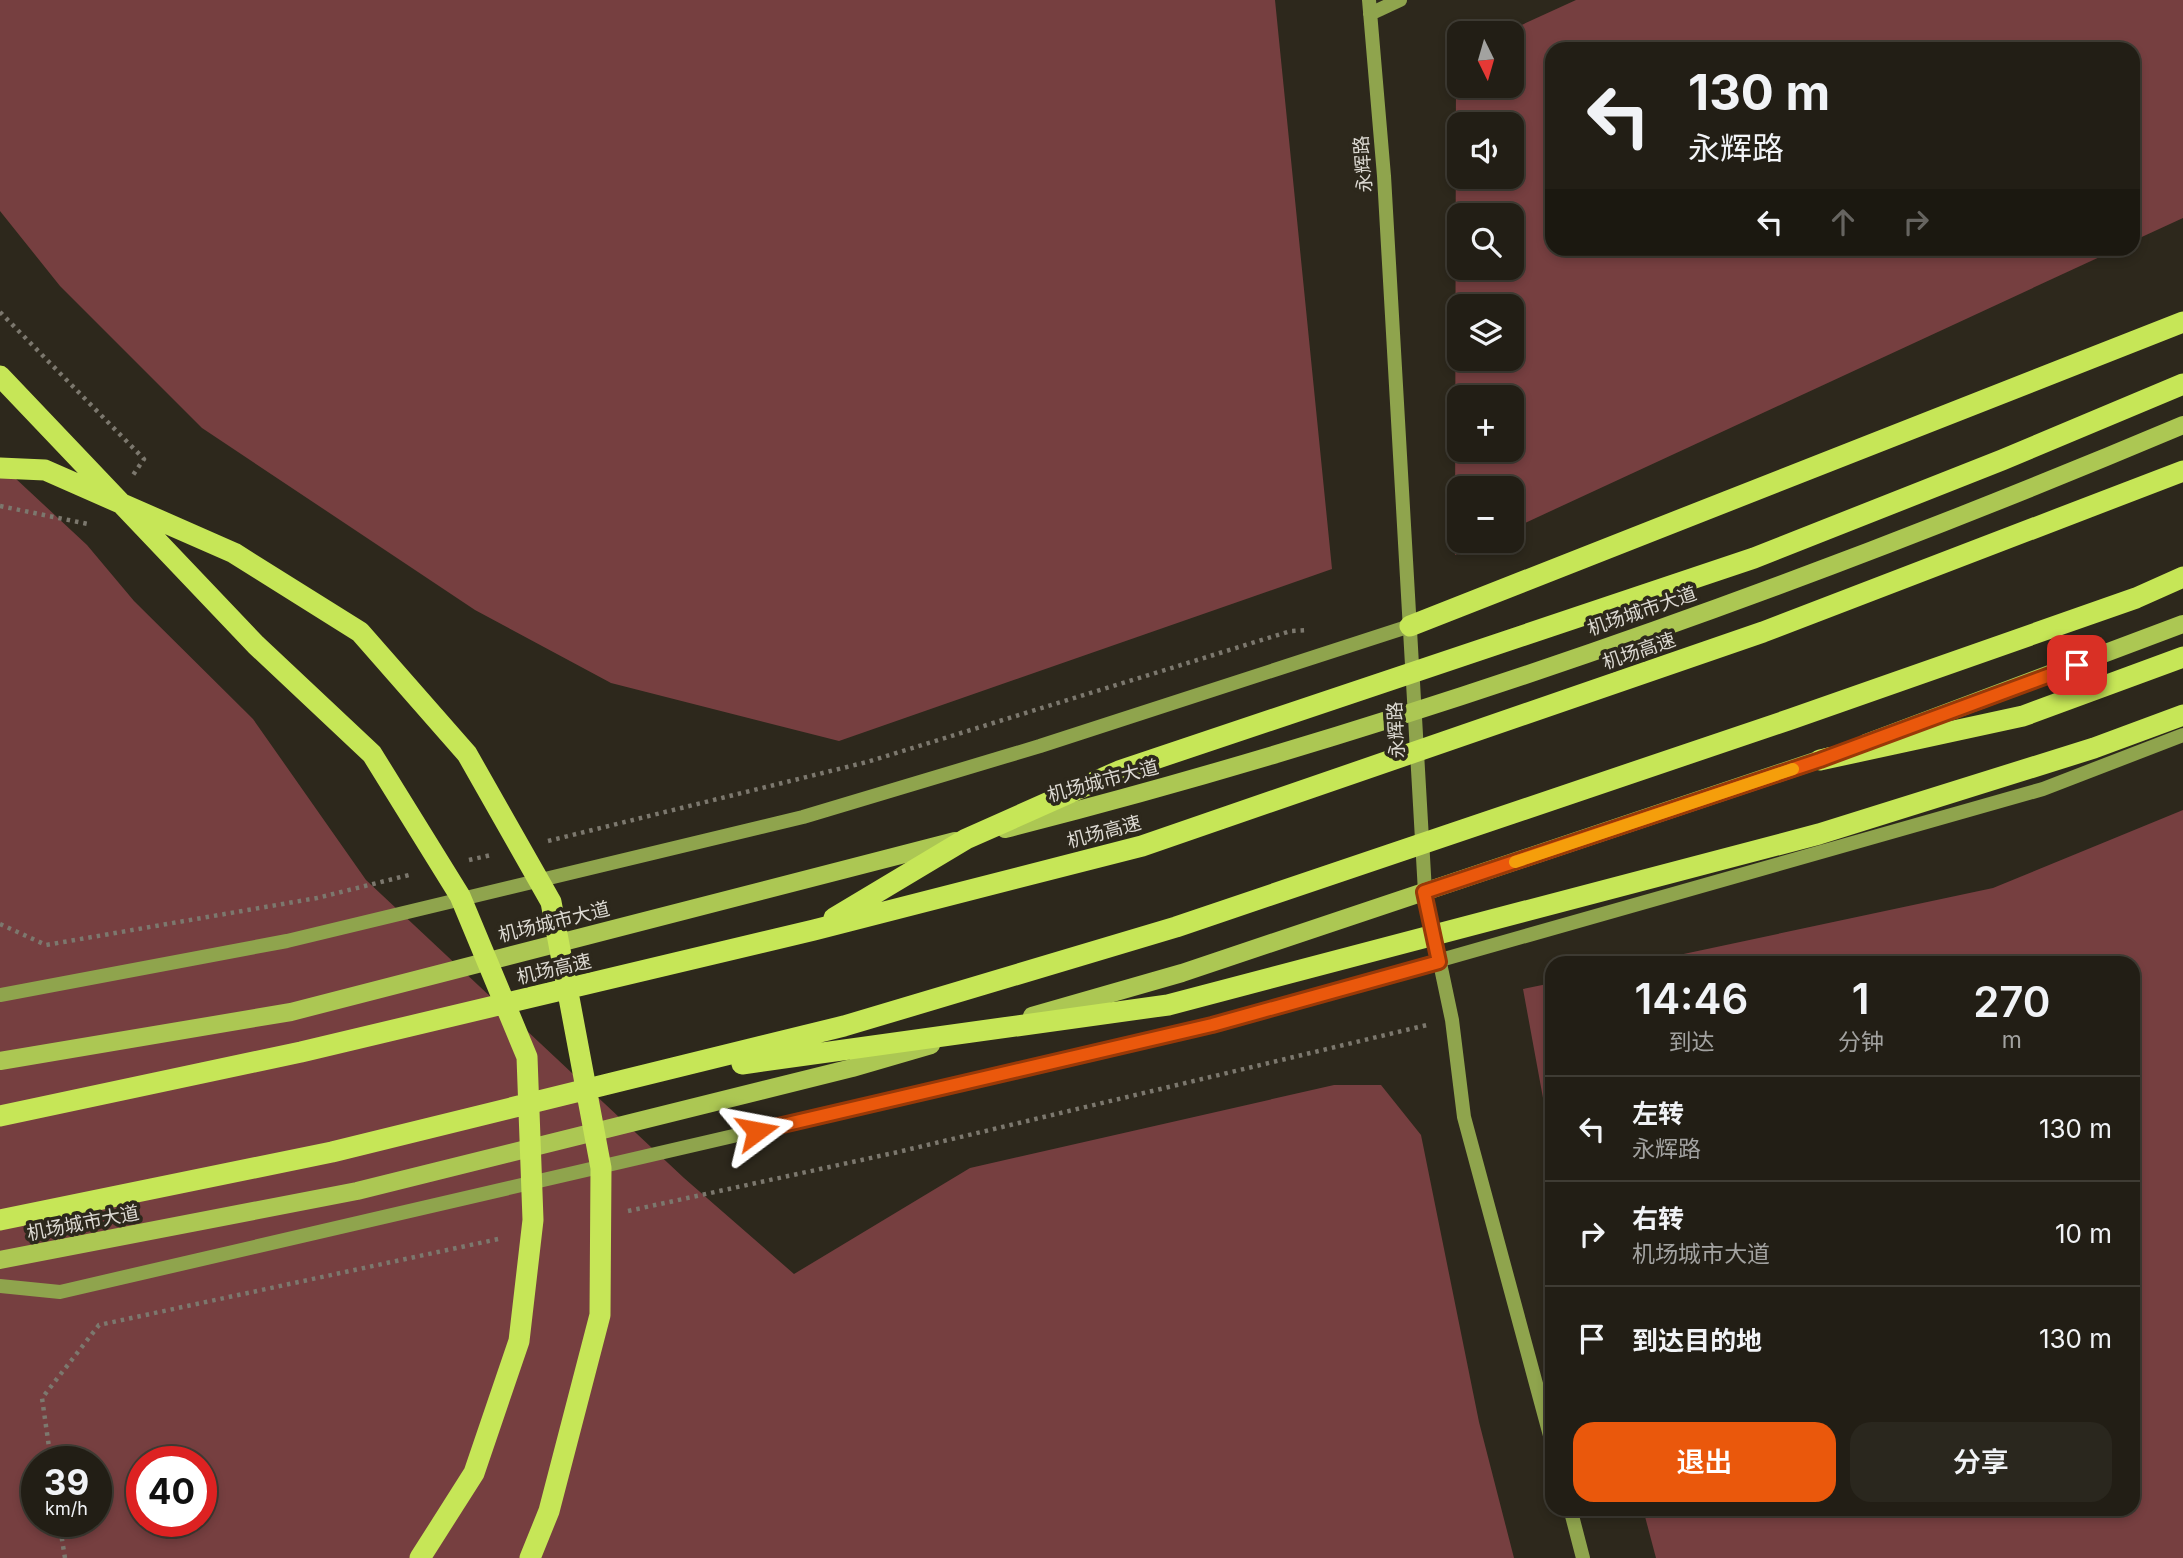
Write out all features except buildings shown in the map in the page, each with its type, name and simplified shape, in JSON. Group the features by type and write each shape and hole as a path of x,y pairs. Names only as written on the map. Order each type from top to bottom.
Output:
{"highway":[{"path":"1410,626 2183,322"},
{"path":"0,376 256,645 372,754 460,896 527,1057 533,1220 519,1341 474,1473 420,1558"},
{"path":"814,930 965,839 1119,771 1754,558 2002,460 2183,384"},
{"path":"0,468 45,470 234,553 360,632 467,754 551,902 601,1168 600,1315 549,1511 530,1558"},
{"name":"机场高速","path":"0,1116 301,1052 814,930 1142,846 1763,632 2183,471"},
{"path":"0,1220 332,1152 844,1027 1176,927 1804,715 2136,598 2183,578"},
{"path":"1820,760 2023,716 2183,657"},
{"path":"628,1079 1168,1005 1819,834 2094,748 2183,715"}],"main road":[{"name":"机场城市大道","path":"0,1061 291,1012 1114,801 1415,713 1748,597 2183,425"},
{"name":"机场城市大道","path":"0,1260 357,1191 852,1068 1182,973 1820,760 2183,624"}],"street":[{"path":"1370,7 1399,0"},
{"name":"永辉路","path":"1370,7 1384,176 1424,892 1451,1020 1464,1117 1545,1417"},
{"path":"0,995 287,941 803,817 1040,746 1410,626"},
{"path":"0,1286 60,1292 1212,1025 2043,789 2183,735"},
{"path":"1572,1516 1584,1558"}],"path":[{"path":"545,841 867,762 1291,631 1317,630"},
{"path":"465,861 505,851"},
{"path":"0,923 46,945 317,898 425,871"},
{"path":"614,1214 898,1152 1451,1020"},
{"path":"49,1446 42,1398 99,1325 506,1237"},
{"path":"62,1537 65,1558"}],"shaded area":[{"path":"0,0 1275,0 1332,569 839,741 611,683 475,610 202,428 60,286 0,211"},
{"path":"1576,0 2183,0 2183,218 2140,238 2140,42 1545,42 1545,256 2102,256 1524,523 1524,476 1455,476 1455,462 1524,462 1524,385 1455,385 1455,371 1524,371 1524,294 1456,294 1456,280 1524,280 1524,203 1456,203 1456,189 1524,189 1524,112 1456,112 1456,98 1524,98 1524,24"},
{"path":"0,464 87,545 134,601 253,719 366,880 684,1178 794,1274 970,1168 1334,1085 1381,1085 1421,1135 1479,1422 1514,1558 0,1558"},
{"path":"2183,810 2183,1558 1656,1558 1645,1516 2140,1516 2140,956 1674,956 1993,888"},
{"path":"1545,984 1545,1109 1523,989"}],"slow traffic":[{"path":"1515,862 1793,769"}],"route":[{"path":"757,1131 1212,1025 1439,962 1424,892 1820,760 2077,665"}]}
